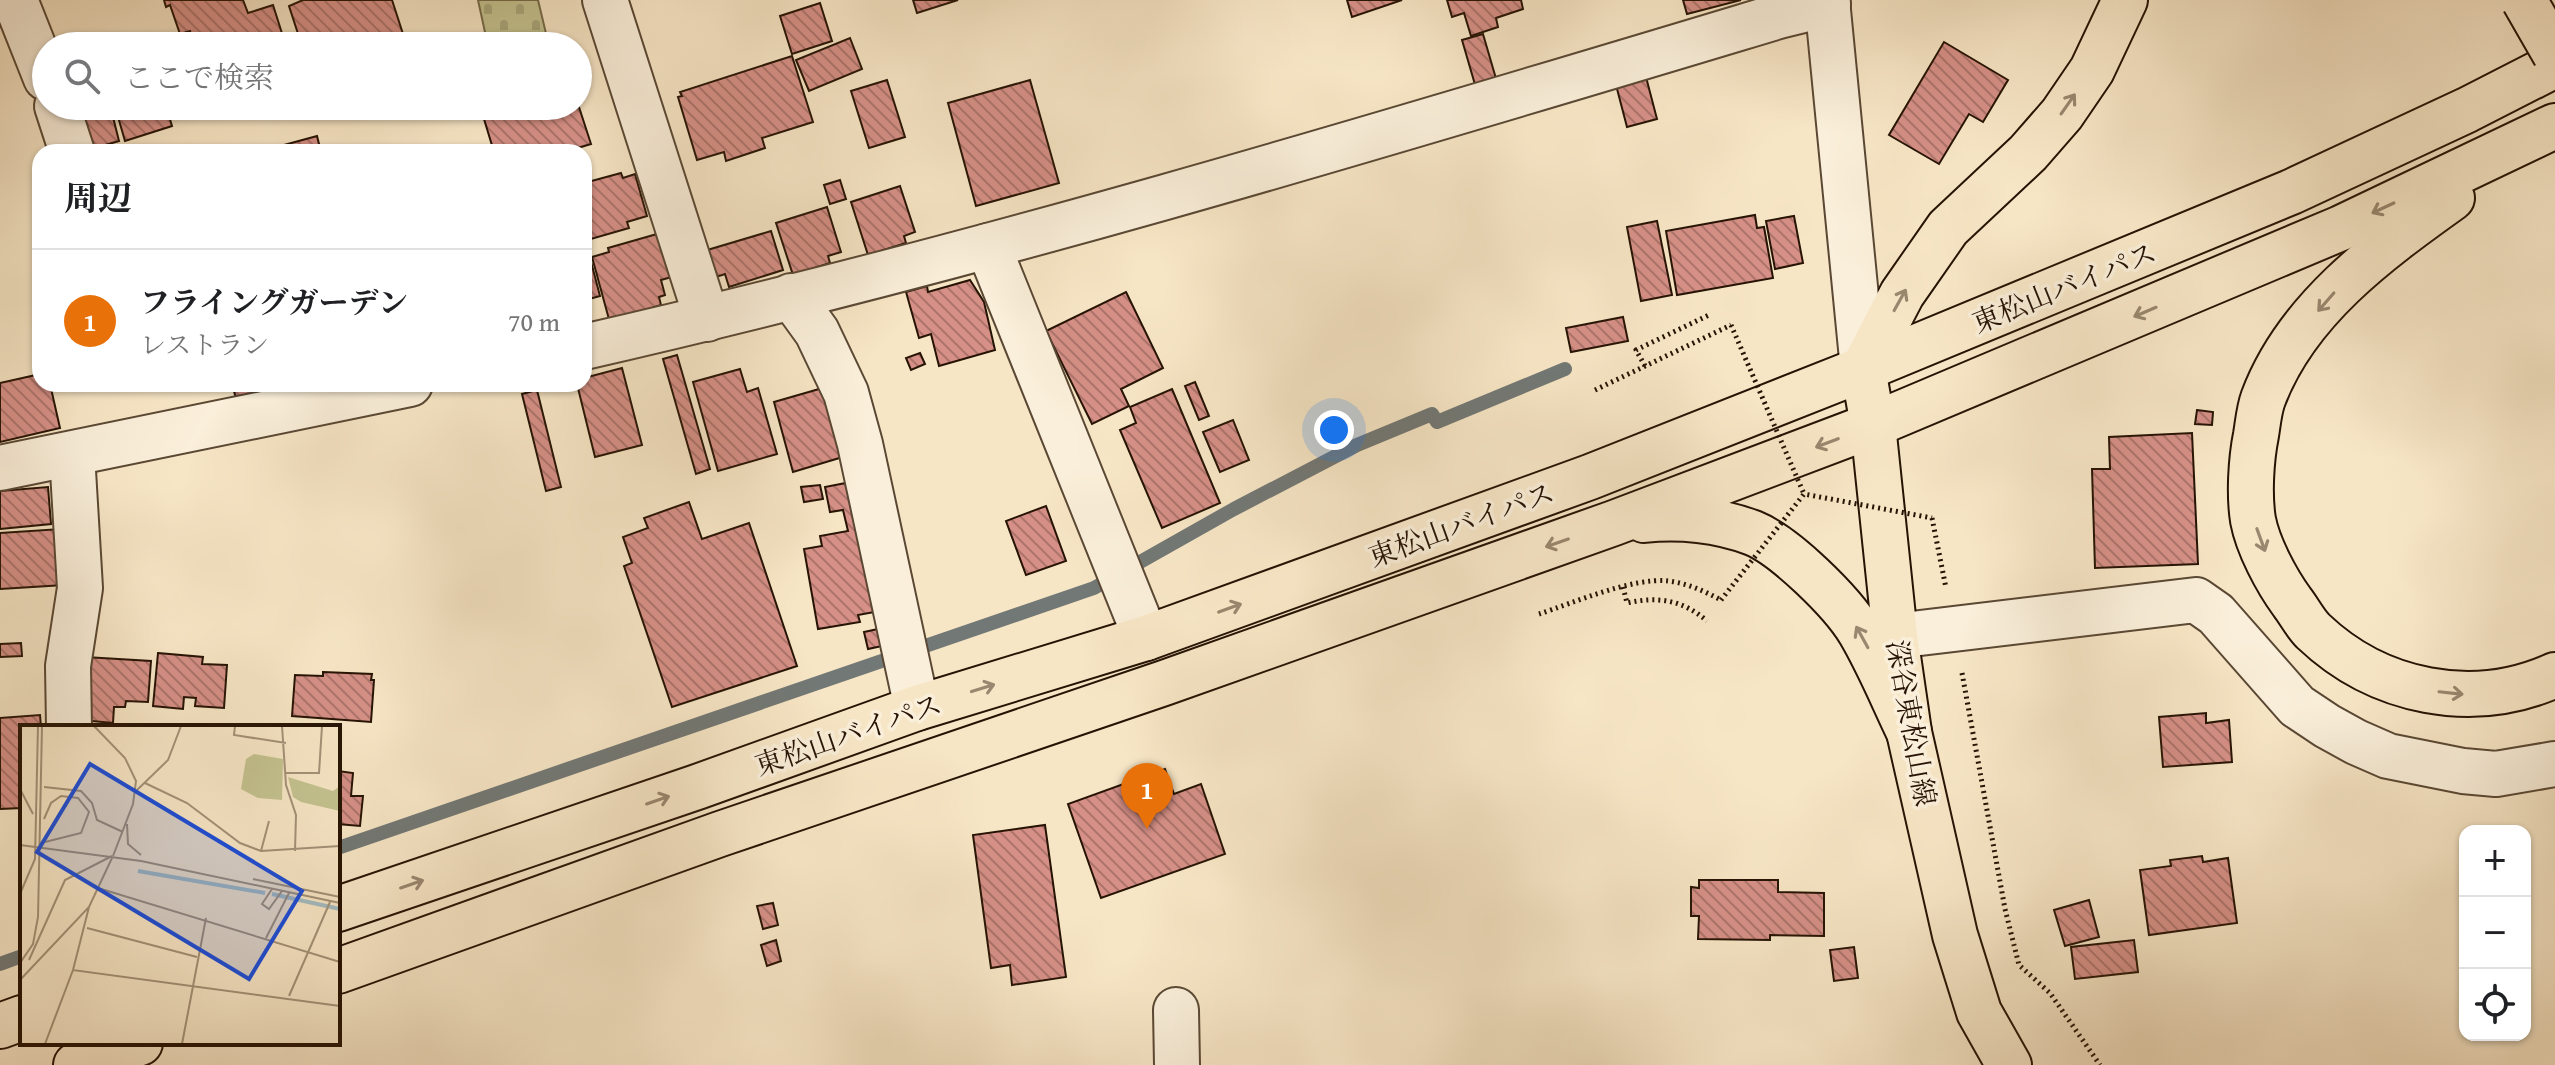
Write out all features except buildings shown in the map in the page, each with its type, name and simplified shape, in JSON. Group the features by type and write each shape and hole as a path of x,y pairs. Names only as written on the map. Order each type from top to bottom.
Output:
{"main road":[{"path":"1863,369 1902,294 1948,228 2028,153 2062,114 2092,70 2125,0"},
{"path":"2467,110 2555,51 2524,0"},
{"name":"東松山バイパス","path":"340,908 697,787 917,708 1146,638 1590,477 1863,369 2291,192 2467,110 2555,65"},
{"path":"2548,130 2380,250 2328,298 2290,347 2263,400 2252,457 2253,520 2275,578 2312,630 2359,667 2415,689 2474,695 2531,686 2555,675"},
{"name":"東松山バイパス","path":"340,970 720,834 1164,683 1614,523 1873,425 2341,228 2548,130"},
{"name":"深谷東松山線","path":"1863,369 1873,425 1895,636 1909,732 1955,935 1979,1012 2005,1062"},
{"path":"1614,523 1673,517 1725,525 1754,533 1791,558 1826,589 1859,630 1909,732"},
{"path":"0,1026 20,1019"},
{"path":"76,1065 134,1045"}],"street":[{"path":"15,0 32,43"},
{"path":"605,0 707,319"},
{"path":"592,345 707,319 988,246 1443,117 1827,2 1863,369"},
{"path":"62,120 69,144"},
{"path":"988,246 1146,638"},
{"path":"791,296 817,332 846,393 860,444 917,708"},
{"path":"0,468 371,392"},
{"path":"69,725 68,666 80,588 72,454"},
{"path":"1895,636 2196,600 2216,614 2297,706 2356,742 2388,756 2463,771 2496,774 2555,764"},
{"path":"1176,1010 1177,1065"}],"path":[{"path":"1645,366 1636,350 1711,314"},
{"path":"1595,390 1731,325 1804,494"},
{"path":"1804,494 1932,518"},
{"path":"1539,614 1623,587 1665,580 1700,589 1721,600 1804,494"},
{"path":"1623,587 1627,603 1644,599 1673,601 1689,607 1707,621"},
{"path":"1954,629 2005,909 2019,965 2050,993 2100,1065"}],"green space":[{"path":"478,0 538,0 546,32 485,32"}],"waterway":[{"path":"340,847 1094,588 1234,509 1357,445 1432,414 1437,422 1565,369"},
{"path":"0,964 20,957"}],"place":[{"name":"フライングガーデン","path":"1147,829"}]}
